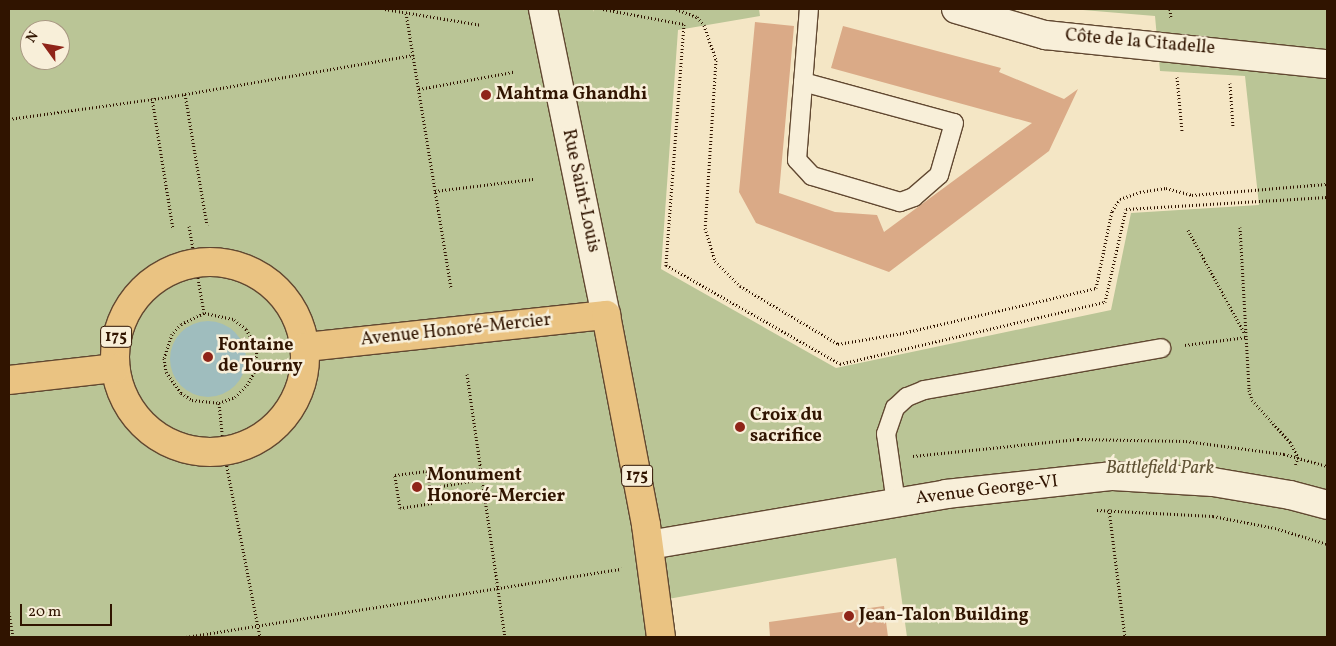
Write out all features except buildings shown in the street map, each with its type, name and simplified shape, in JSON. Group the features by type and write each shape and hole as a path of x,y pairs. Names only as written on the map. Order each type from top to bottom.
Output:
{"main road":[{"name":"175","path":"195,261 219,261 251,270 278,288 297,315 306,347 304,376 294,404 276,427 252,443 224,452 193,452 164,441 146,428 123,397 115,368 115,340 124,314 140,291 161,274 195,261"},
{"name":"Avenue Honoré-Mercier","path":"306,347 606,315"},
{"name":"175","path":"606,315 650,555 661,637"},
{"name":"175","path":"9,380 115,368"}],"street":[{"name":"Rue Saint-Louis","path":"543,9 606,315"},
{"name":"Côte de la Citadelle","path":"956,9 1045,35 1174,46 1327,64"},
{"name":"Avenue George-VI","path":"650,555 896,503 1113,476 1213,482 1290,494 1327,505"}],"lane":[{"path":"803,82 954,122 939,175 914,197 900,202 812,176 797,160 808,9"},
{"path":"896,503 886,434 894,408 907,397 924,390 1161,348"}],"path":[{"path":"385,9 482,25"},
{"path":"603,9 684,24 666,265 840,364 1105,302 1126,209 1327,197"},
{"path":"676,9 697,17 704,25 716,60 705,228 715,261 740,286 838,344 904,333 1096,288 1112,211 1120,199 1140,192 1166,188 1192,194 1327,184"},
{"path":"406,13 451,289"},
{"path":"1174,46 1182,131"},
{"path":"1228,52 1233,127"},
{"path":"9,119 186,94 413,56"},
{"path":"419,89 513,72"},
{"path":"186,94 207,225"},
{"path":"152,98 173,229"},
{"path":"435,191 533,179"},
{"path":"189,226 204,313"},
{"path":"1240,227 1246,337 1252,400 1290,442 1298,457"},
{"path":"1188,230 1246,337"},
{"path":"204,313 233,319 246,329 256,348 255,371 247,385 235,397 219,403 199,401 181,393 166,372 164,358 172,334 181,324 204,313"},
{"path":"1161,348 1246,337"},
{"path":"467,374 505,637"},
{"path":"219,403 224,452 260,637"},
{"path":"427,470 430,488 432,503 400,508 395,475 427,470"},
{"path":"430,488 482,479"},
{"path":"1094,510 1213,516 1276,528 1327,544"},
{"path":"1109,510 1125,637"},
{"path":"186,637 498,588 650,555"},
{"path":"9,612 12,637"}],"green space":[{"name":"Battlefield Park","path":"9,9 593,9 594,12 594,9 759,9 760,16 678,30 661,269 836,368 1111,310 1131,213 1259,205 1245,76 1160,71 1155,16 1071,9 1327,9 1327,637 907,637 896,558 657,601 661,637 9,637"}],"water":[{"name":"Fontaine de Tourny","path":"208,321 222,324 235,332 243,345 246,359 243,373 235,386 222,394 208,397 194,394 181,386 173,373 170,359 173,345 181,332 194,324"}],"place":[{"name":"Mahtma Ghandhi","path":"486,95"},
{"name":"Fontaine de Tourny","path":"208,357"},
{"name":"Croix du sacrifice","path":"740,427"},
{"name":"Monument Honoré-Mercier","path":"417,487"},
{"name":"Jean-Talon Building","path":"849,616"}]}
